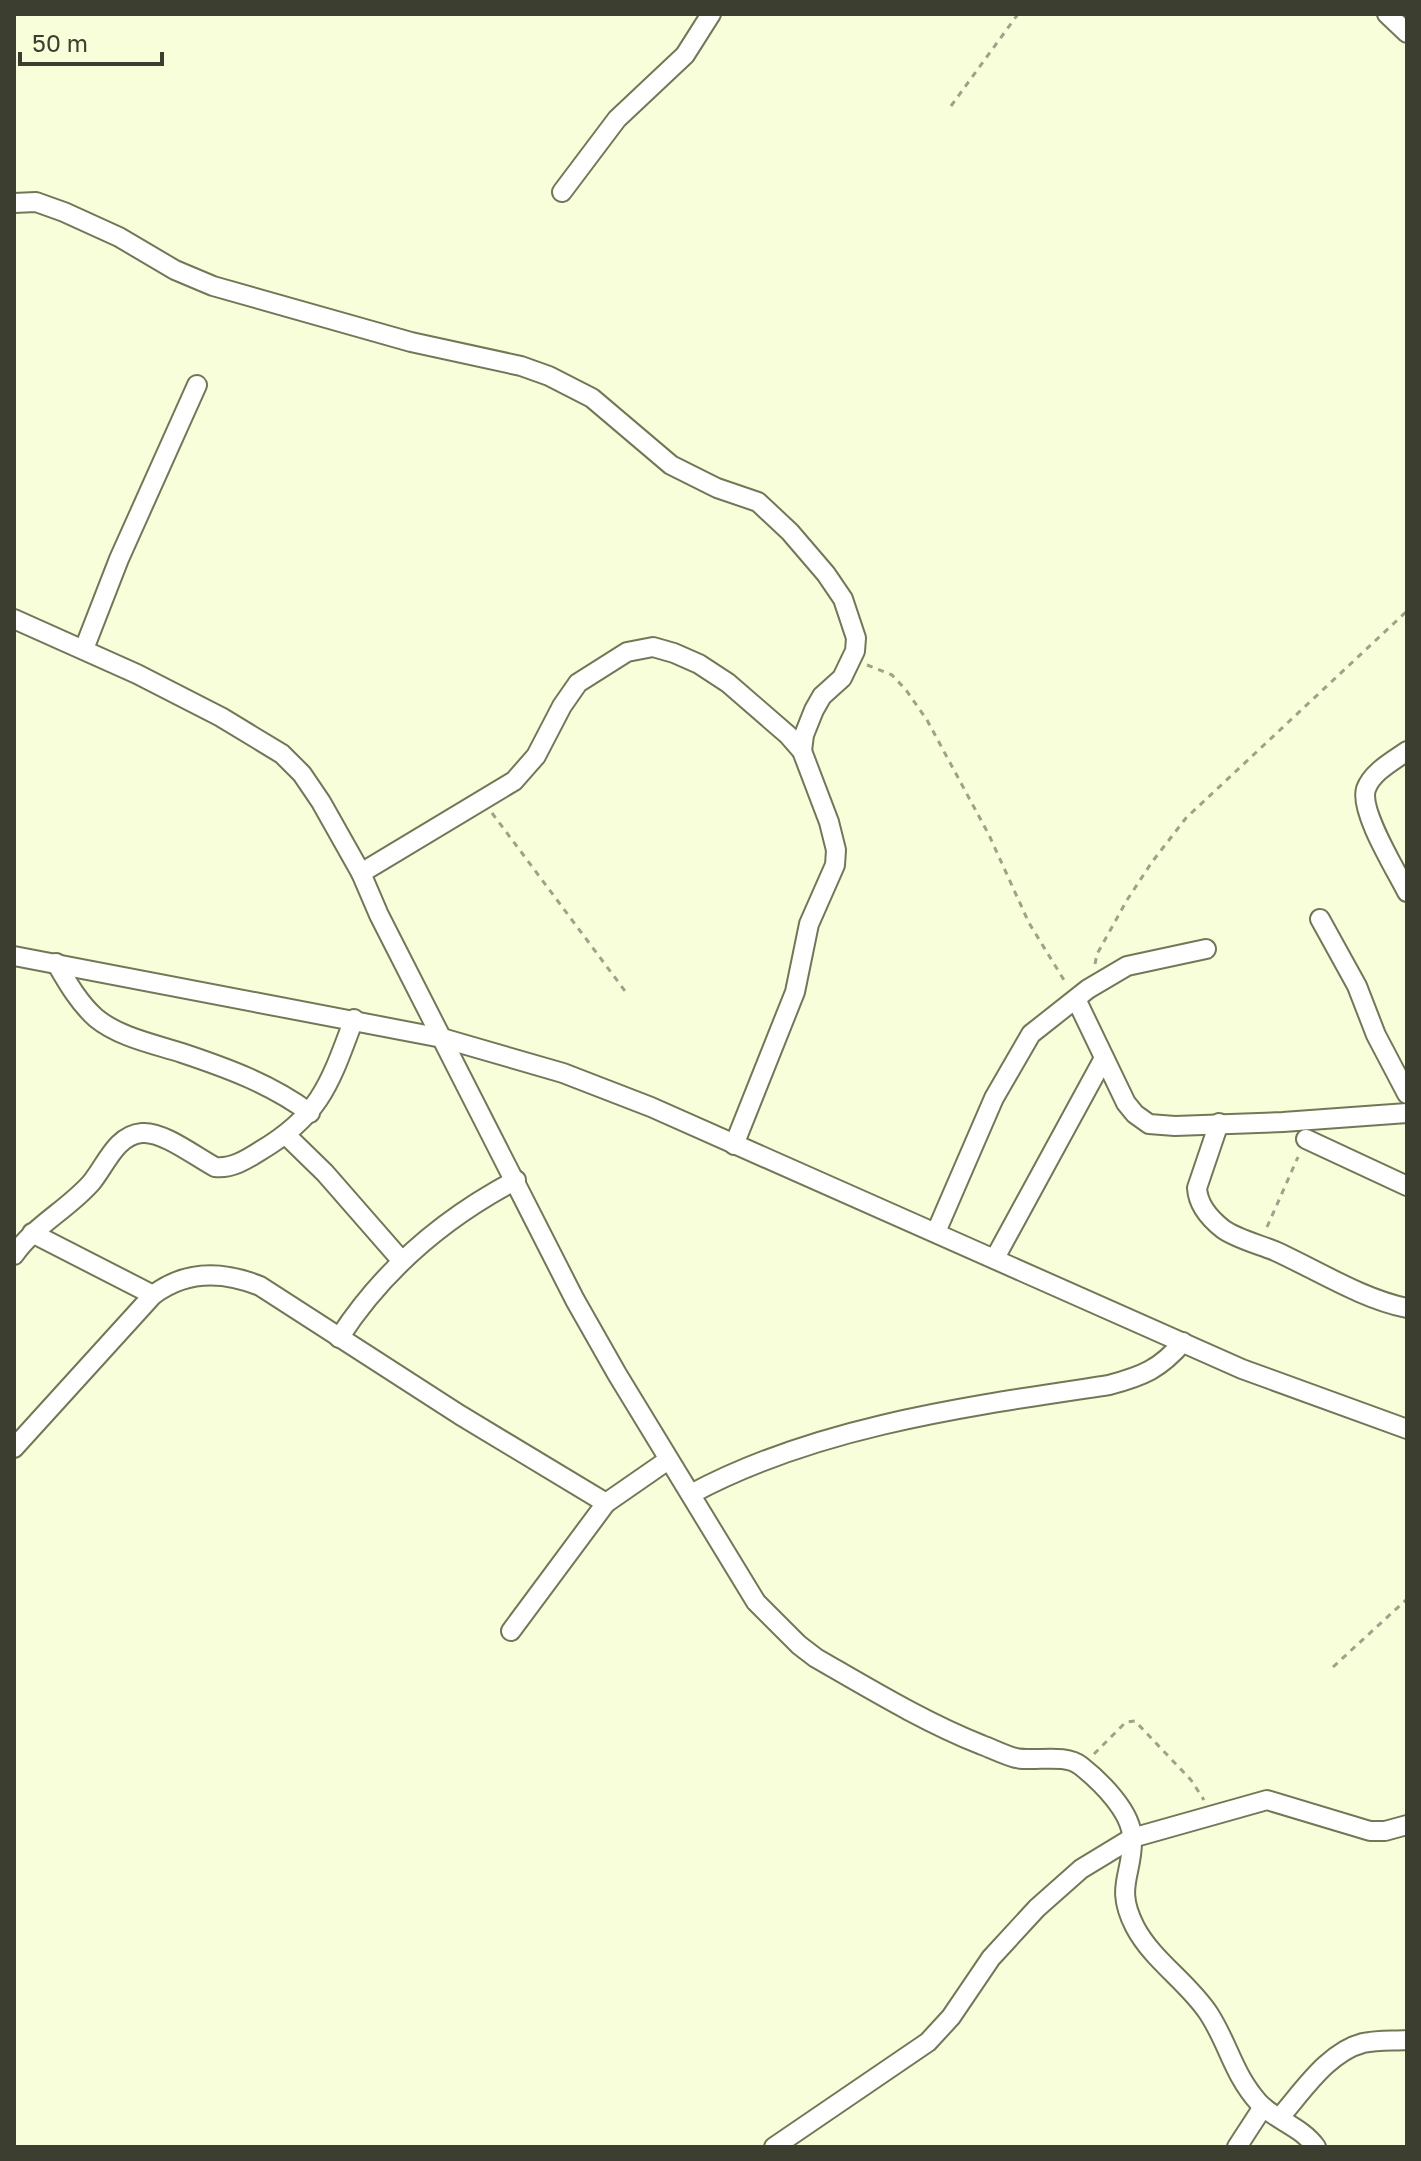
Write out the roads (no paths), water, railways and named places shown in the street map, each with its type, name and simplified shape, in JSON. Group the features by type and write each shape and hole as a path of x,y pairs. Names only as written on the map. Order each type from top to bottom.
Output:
{"street":[{"path":"562,192 617,119 685,55 711,14"},
{"path":"1387,14 1407,33"},
{"path":"14,203 36,202 64,212 119,237 175,270 213,286 411,342 521,366 573,387 592,398 671,465 717,488 747,497 768,511 806,551 843,599 856,638 851,662 842,678 822,696 814,710 804,735 802,751"},
{"path":"84,649 119,559 197,385"},
{"path":"14,619 84,649 221,717 282,754 309,783 361,873 379,915 575,1300 668,1460 756,1602 816,1658 948,1732 1014,1758 1066,1760 1082,1767 1129,1823 1132,1838 1125,1886 1126,1904 1146,1945 1208,2012 1237,2073 1263,2107 1316,2147"},
{"path":"361,873 514,781 529,767 578,683 616,658 642,648 664,650 699,664 728,683 802,751 834,836 836,850 835,865 809,924 795,992 734,1145"},
{"path":"1407,751 1373,778 1366,789 1365,800 1369,816 1407,892"},
{"path":"1320,919 1357,986 1376,1035 1407,1094"},
{"path":"936,1232 994,1098 1031,1034 1082,994 1127,966 1206,949"},
{"path":"14,956 354,1019 442,1038 563,1073 651,1107 1242,1369 1407,1429"},
{"path":"56,963 84,1004 112,1029 224,1067 282,1094 310,1113"},
{"path":"1082,994 1104,1058 1126,1103 1149,1124 1175,1126 1402,1117"},
{"path":"14,1255 32,1233 77,1196 122,1140 131,1135 146,1132 161,1136 215,1167 224,1168 252,1156 286,1135 310,1113 328,1086 354,1019"},
{"path":"995,1258 1104,1058"},
{"path":"1219,1123 1201,1173 1198,1198 1209,1216 1227,1232 1373,1298 1407,1308"},
{"path":"286,1135 334,1183 401,1260"},
{"path":"1306,1139 1407,1186"},
{"path":"339,1338 369,1294 401,1260 478,1202 516,1180"},
{"path":"32,1233 153,1295"},
{"path":"14,1448 153,1295 166,1285 214,1273 237,1277 260,1286 460,1415 606,1503"},
{"path":"691,1494 768,1459 881,1427 966,1407 1131,1379 1161,1365 1183,1342"},
{"path":"511,1631 606,1503 668,1460"},
{"path":"774,2147 928,2042 951,2017 991,1958 1037,1908 1081,1869 1132,1838 1267,1800 1370,1831 1385,1831 1407,1825"},
{"path":"1280,2117 1321,2072 1347,2050 1376,2041 1407,2040"},
{"path":"1237,2147 1263,2107"}]}
